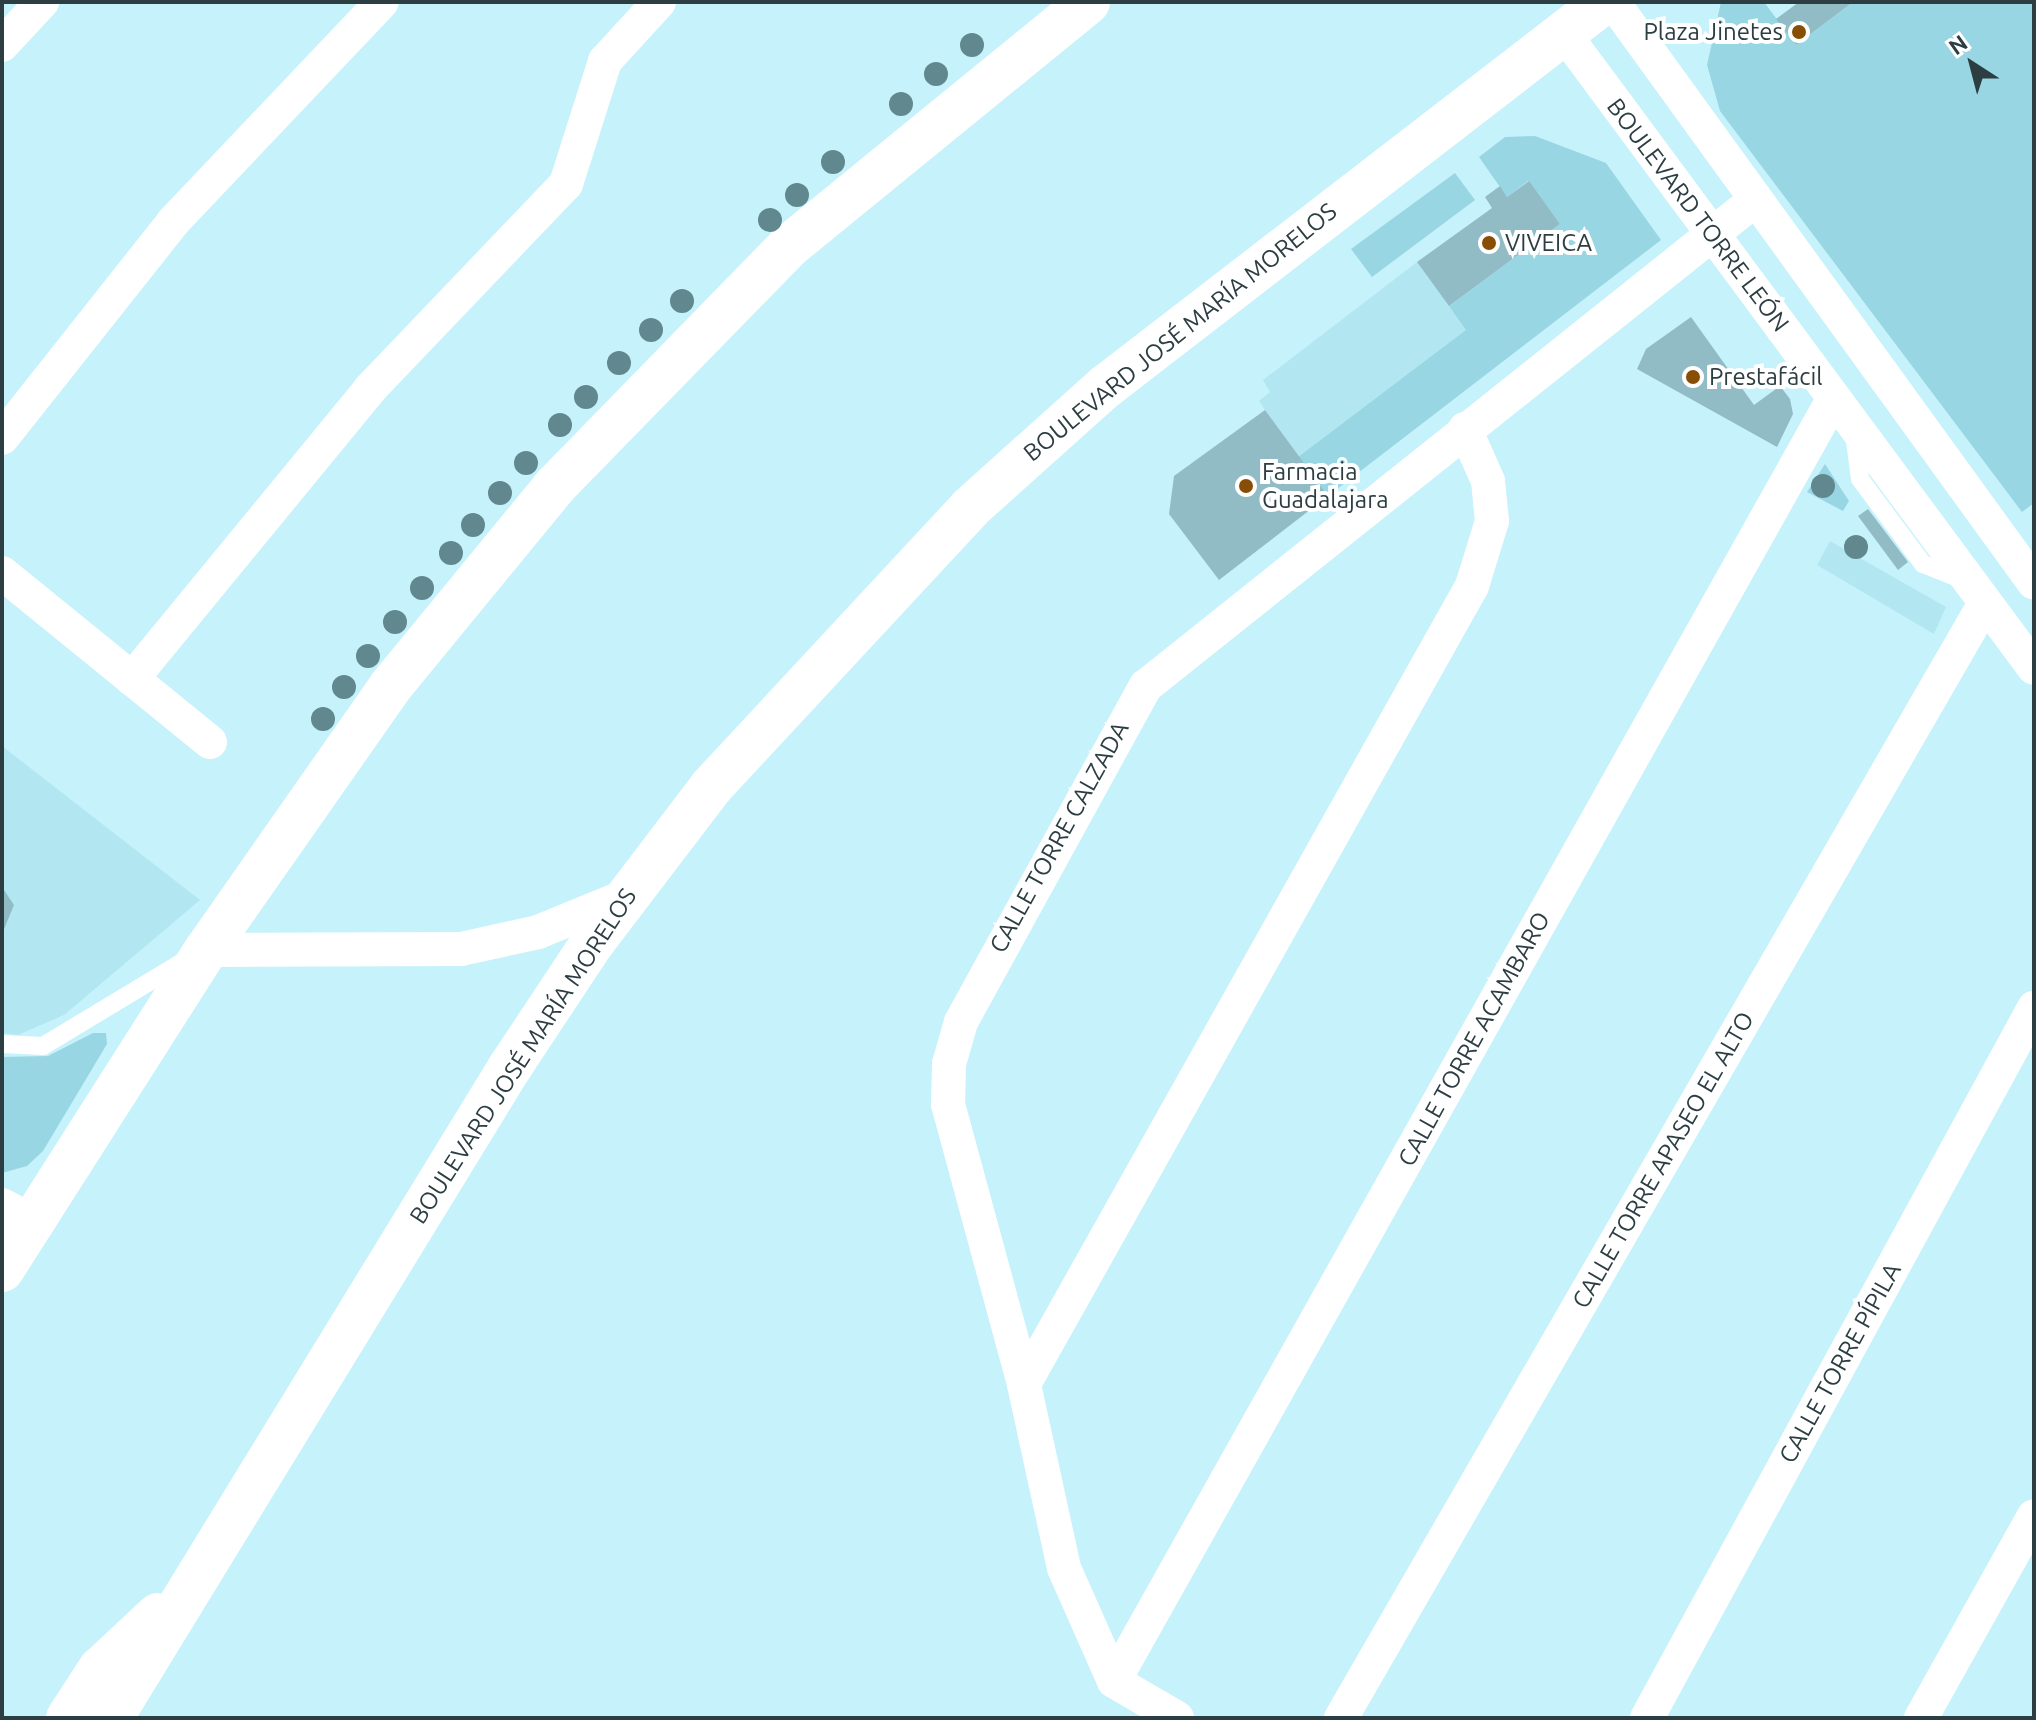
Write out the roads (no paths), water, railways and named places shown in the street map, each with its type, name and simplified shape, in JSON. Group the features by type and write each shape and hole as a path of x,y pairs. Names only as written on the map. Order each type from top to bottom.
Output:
{"main road":[{"path":"2,1270 17,1213 390,687 556,485 788,247 1058,16 1088,2"},
{"name":"BOULEVARD JOSÉ MARÍA MORELOS","path":"111,1718 203,1574 396,1248 626,896 833,649 980,499 1243,276 1604,2"},
{"name":"BOULEVARD JOSÉ MARÍA MORELOS","path":"68,1718 100,1669 203,1574"}],"street":[{"path":"2,45 42,2"},
{"path":"2,438 173,222 382,2"},
{"path":"132,679 369,390 566,184 605,61 659,2"},
{"path":"1613,2 1754,201 2034,583"},
{"name":"BOULEVARD TORRE LEÓN","path":"1563,32 1710,236 2034,668"},
{"name":"CALLE TORRE CALZADA","path":"1114,1681 1064,1568 1024,1384 948,1105 949,1064 979,981 1146,686 1754,201"},
{"name":"CALLE TORRE ACAMBARO","path":"1114,1681 1843,410"},
{"path":"1024,1384 1472,586 1492,521 1488,481 1465,429"},
{"path":"2,573 210,742"},
{"name":"CALLE TORRE APASEO EL ALTO","path":"1341,1718 1978,593"},
{"path":"206,950 461,949 538,932 626,896"},
{"name":"CALLE TORRE PÍPILA","path":"1647,1718 2034,1008"},
{"path":"1921,1718 2034,1516"},
{"path":"1114,1681 1177,1718"}],"lane":[{"path":"2,1044 54,1041 148,976 206,950"}],"place":[{"name":"Plaza Jinetes","path":"1799,32"},
{"name":"VIVEICA","path":"1489,243"},
{"name":"Prestafácil","path":"1693,377"},
{"name":"Farmacia Guadalajara","path":"1246,486"}]}
